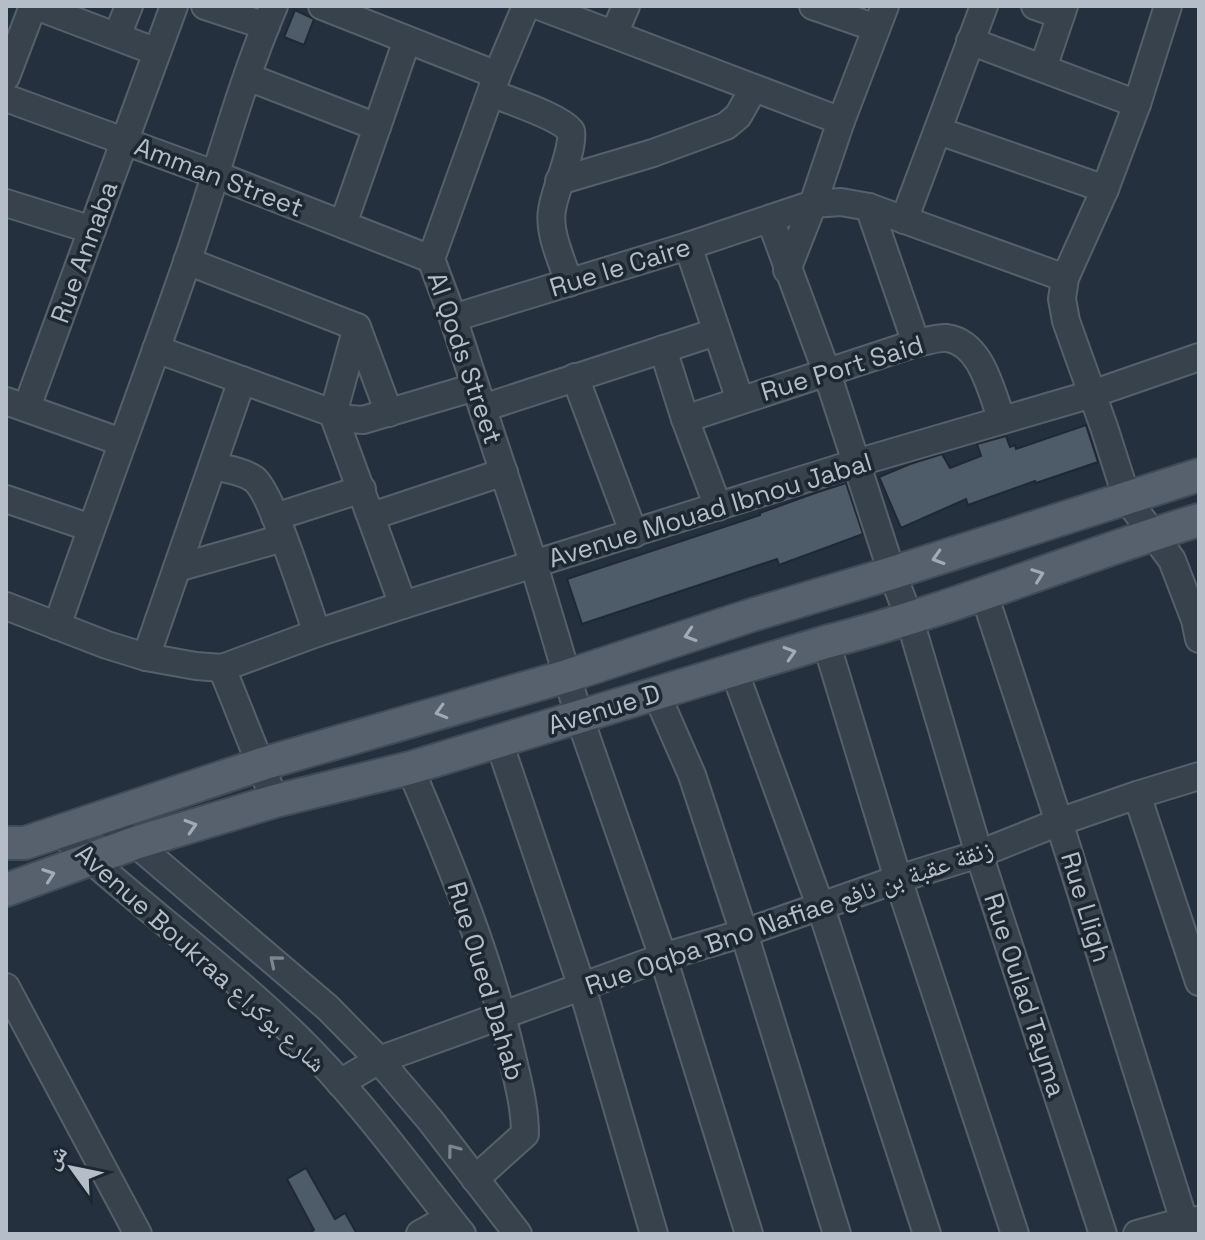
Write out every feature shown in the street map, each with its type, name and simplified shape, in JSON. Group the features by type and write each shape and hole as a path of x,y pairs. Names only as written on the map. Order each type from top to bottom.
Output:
{"main road":[{"name":"Avenue D","path":"6,843 25,843 262,764 567,676 1199,475"},
{"name":"Avenue D","path":"6,890 135,843 275,801 410,768 871,630 1199,520"}],"street":[{"path":"6,77 34,6 157,52"},
{"path":"117,36 129,6"},
{"name":"Rue Annaba","path":"16,404 92,230 174,6"},
{"path":"57,626 187,261 270,16 205,6"},
{"path":"322,6 373,15 407,40 494,84 570,128 571,143 551,220 569,283"},
{"name":"Al Qods Street","path":"526,6 494,84 431,259 504,472 579,716 663,957 749,1234"},
{"path":"539,6 841,121"},
{"path":"614,34 626,6"},
{"path":"787,270 881,17 813,6"},
{"path":"904,220 984,6"},
{"path":"1035,6 1063,11 1043,68"},
{"path":"1168,6 1137,104 1105,189 1065,278 1062,299 1063,310 1127,499 1172,560 1198,626"},
{"path":"343,224 407,40"},
{"path":"970,41 1137,104"},
{"path":"248,77 377,127"},
{"path":"559,181 614,166 726,126 738,116 754,88"},
{"name":"Amman Street","path":"6,98 214,174 431,259"},
{"path":"939,131 1105,189"},
{"name":"Rue le Caire","path":"453,318 813,204 841,202 869,207 1065,278"},
{"path":"6,203 92,230"},
{"path":"869,207 916,343"},
{"name":"Rue Oulad Tayma","path":"778,216 787,270 827,373 909,617 979,854 1103,1234"},
{"path":"688,246 740,400"},
{"path":"187,261 357,327 389,413"},
{"path":"357,327 333,414 403,605"},
{"path":"156,349 333,414 363,420 575,377 716,332"},
{"name":"Rue Port Said","path":"685,419 916,343 945,338 974,353 1002,420"},
{"path":"663,349 718,507"},
{"name":"Avenue Mouad Ibnou Jabal","path":"222,668 403,605 856,463 1092,394 1199,357"},
{"path":"575,377 634,534"},
{"path":"146,657 242,380"},
{"path":"16,404 121,442"},
{"path":"213,466 251,476 259,483 279,528 317,633"},
{"path":"372,516 504,472"},
{"path":"177,568 279,528 362,489"},
{"path":"6,499 91,528"},
{"name":"Rue Lligh","path":"984,594 1192,1220"},
{"path":"6,606 146,657 222,668 275,801"},
{"path":"826,642 898,879 1015,1234"},
{"path":"734,670 820,905 927,1234"},
{"path":"656,693 692,775 837,1234"},
{"path":"499,742 582,987 654,1234"},
{"name":"Rue Oued Dahab","path":"410,768 458,882 503,1015 525,1115 525,1134 475,1179"},
{"name":"Rue Oqba Bno Nafiae زنقة عقبة بن نافع","path":"340,1083 379,1060 663,957 979,854 1059,822 1199,776"},
{"path":"1137,795 1199,982"},
{"name":"Avenue Boukraa شارع بوكراع","path":"101,817 328,1008 379,1060 430,1120 518,1234"},
{"name":"Avenue Boukraa شارع بوكراع","path":"60,832 298,1038 380,1130 456,1226"},
{"path":"6,987 138,1234"},
{"path":"1137,1234 1192,1220"},
{"path":"420,1234 456,1226"}],"building":[{"path":"295,10 314,19 304,45 284,37"},
{"path":"1086,425 1098,462 968,505 966,499 901,528 879,477 942,454 950,468 981,456 977,444 1006,436 1010,447 1015,445 1016,449"},
{"path":"846,483 863,534 779,565 777,559 582,624 567,579"},
{"path":"306,1168 335,1219 345,1213 357,1234 308,1234 314,1230 287,1179"}]}
